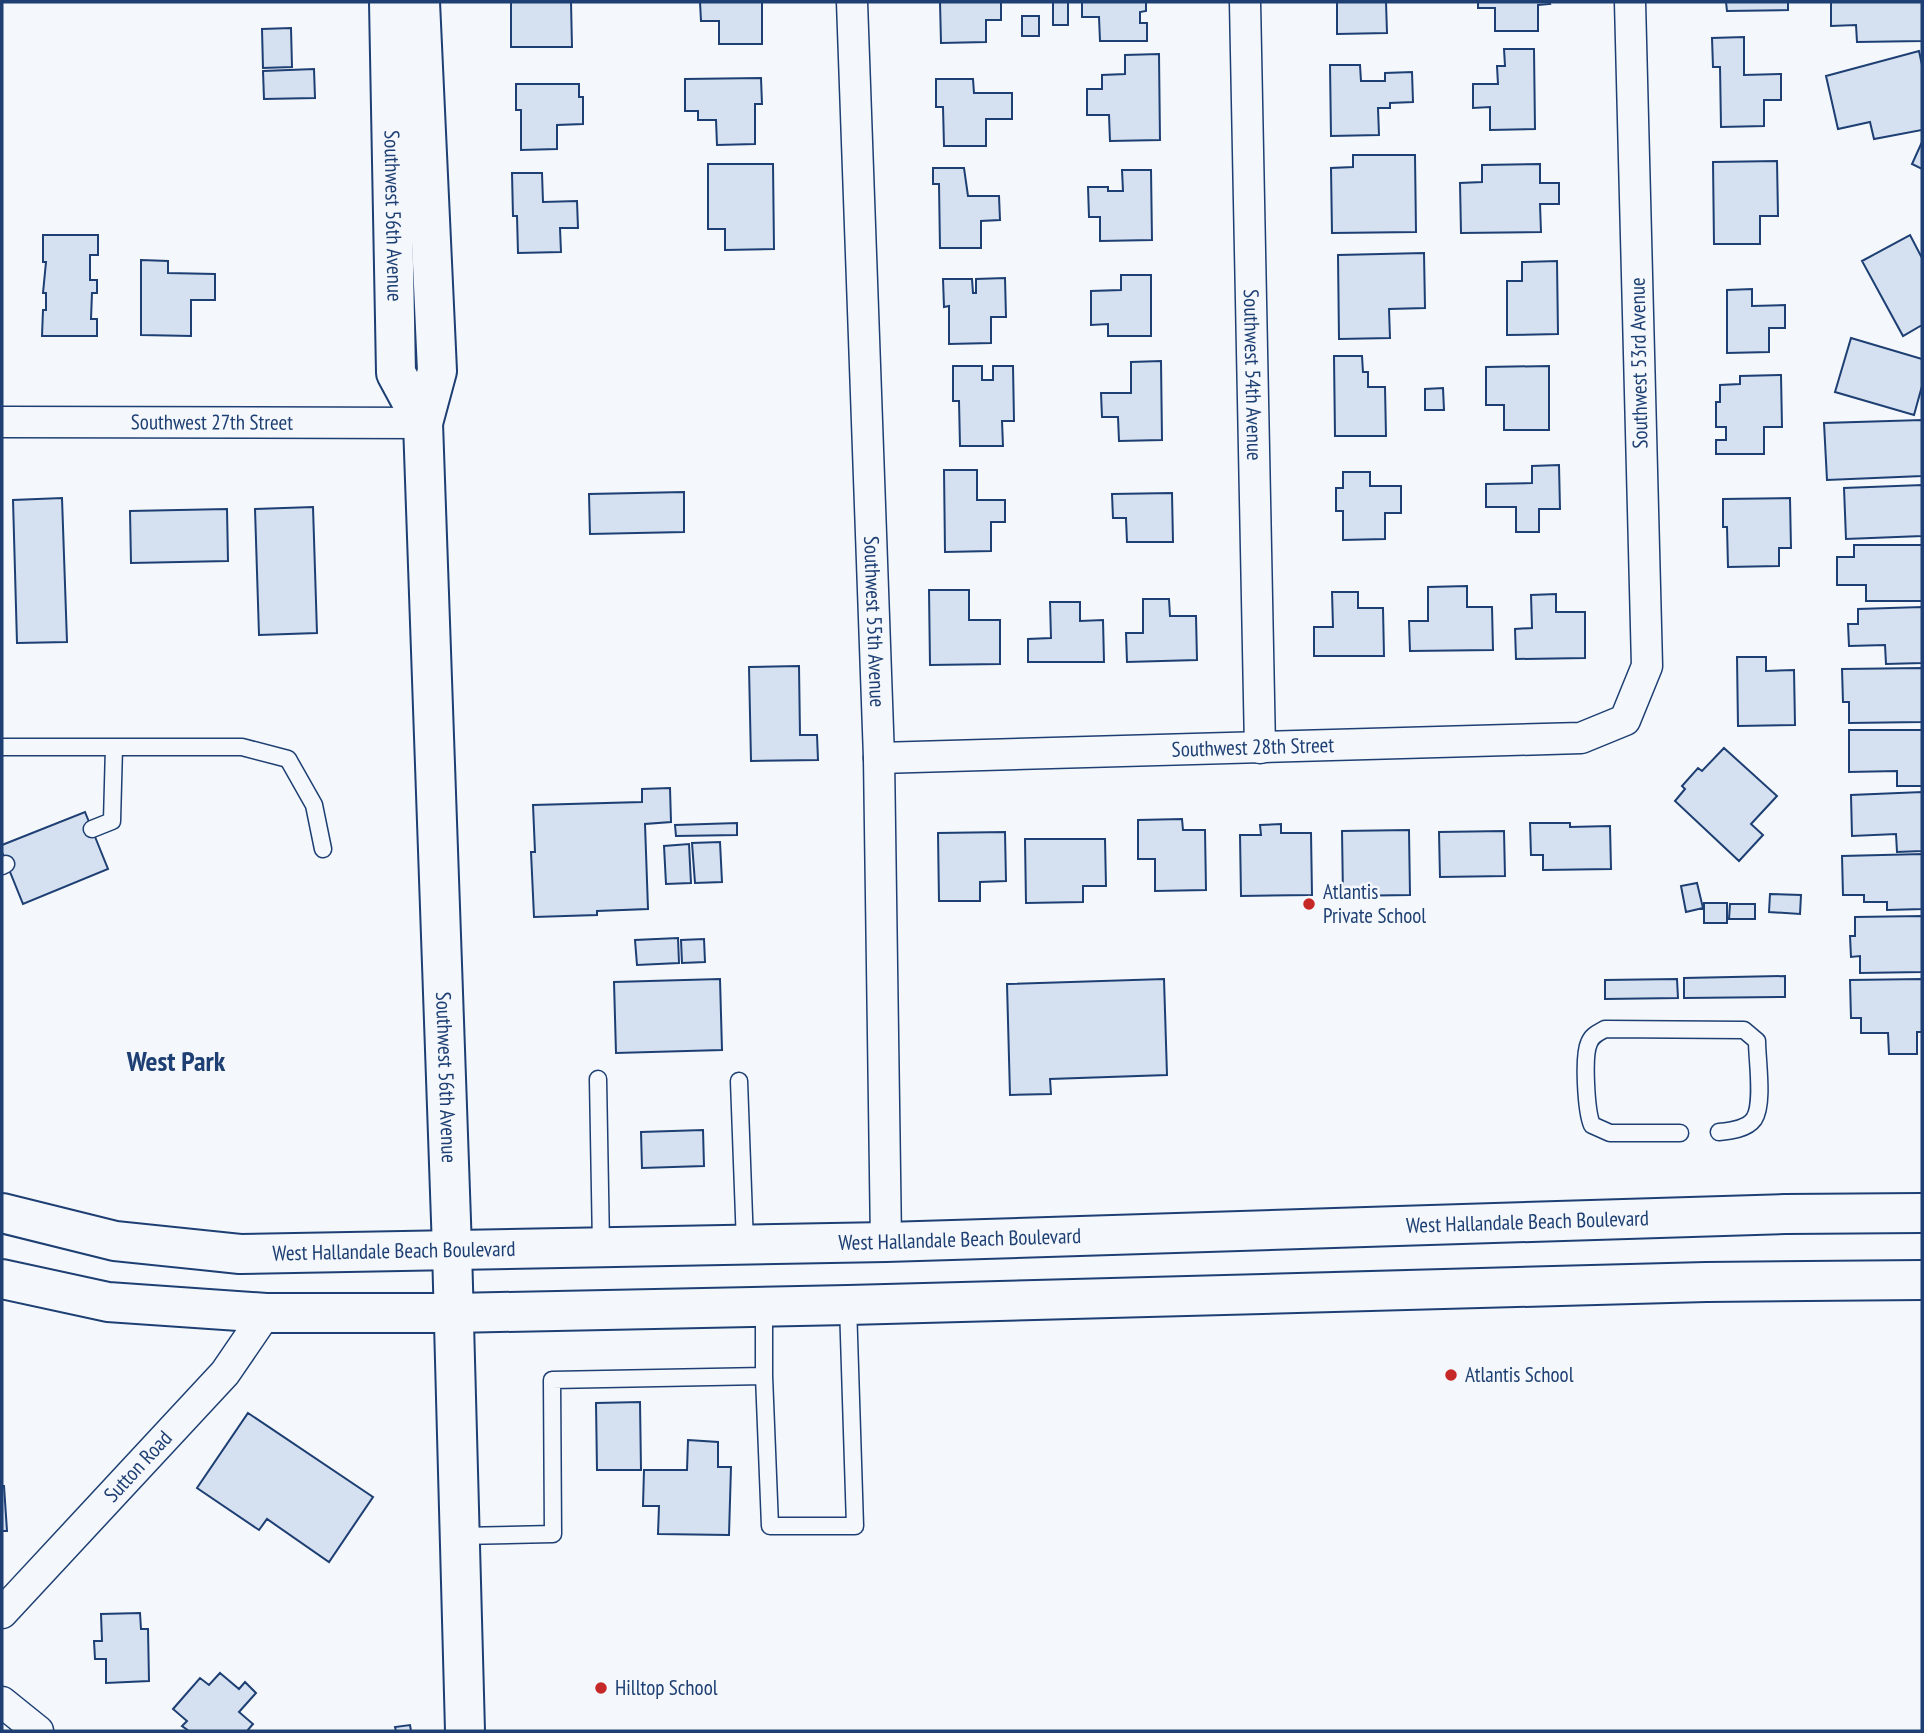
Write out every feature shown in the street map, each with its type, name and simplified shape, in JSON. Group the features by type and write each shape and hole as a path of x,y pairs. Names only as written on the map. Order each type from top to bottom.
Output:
{"main road":[{"name":"Southwest 56th Avenue","path":"390,2 396,373 423,423"},
{"name":"Southwest 56th Avenue","path":"420,2 437,371 423,423 452,1249 465,1731"},
{"name":"West Hallandale Beach Boulevard","path":"2,1213 115,1241 240,1254 886,1242 1759,1215 1922,1213"},
{"path":"2,1279 108,1302 266,1313 453,1313 764,1307 1706,1282 1922,1280"}],"street":[{"name":"Southwest 55th Avenue","path":"852,2 879,758 886,1242"},
{"name":"Southwest 54th Avenue","path":"1245,2 1260,748"},
{"name":"Southwest 53rd Avenue","path":"1625,720 1647,666 1630,2"},
{"name":"Southwest 27th Street","path":"2,422 423,423"},
{"name":"Southwest 28th Street","path":"879,758 1581,738 1625,720"},
{"name":"Sutton Road","path":"2,1613 225,1373 266,1313"},
{"path":"2,1702 38,1731"}],"lane":[{"path":"2,747 242,747 288,759 314,806 323,849"},
{"path":"92,829 112,821 114,747"},
{"path":"1680,1133 1610,1133 1592,1125 1587,1112 1587,1045 1593,1036 1605,1029 1744,1030 1757,1041 1759,1105 1754,1120 1734,1131 1719,1132"},
{"path":"598,1079 601,1246"},
{"path":"739,1082 745,1244"},
{"path":"764,1307 770,1526 855,1526 848,1305"},
{"path":"460,1536 553,1534 552,1380 764,1376"}],"building":[{"path":"511,2 571,2 572,47 511,47"},
{"path":"700,2 762,2 762,44 719,44 719,21 701,21"},
{"path":"940,2 1001,2 1001,20 986,20 986,42 941,43"},
{"path":"1053,2 1068,2 1068,25 1053,25"},
{"path":"1082,2 1146,2 1146,11 1140,12 1140,23 1147,23 1147,41 1100,41 1099,17 1082,17"},
{"path":"1337,2 1386,2 1387,33 1337,34"},
{"path":"1478,2 1550,4 1538,5 1538,31 1495,31 1495,8 1478,8"},
{"path":"1726,2 1788,2 1788,10 1727,11"},
{"path":"1831,2 1922,2 1922,41 1857,42 1856,25 1831,26"},
{"path":"1022,16 1039,16 1039,36 1022,36"},
{"path":"291,28 292,67 263,68 262,29"},
{"path":"1744,37 1744,75 1781,74 1781,100 1764,100 1764,126 1721,127 1720,67 1713,67 1712,38"},
{"path":"1504,49 1534,49 1535,129 1490,130 1490,107 1473,108 1473,84 1498,84 1497,66 1505,66"},
{"path":"1919,51 1922,65 1922,130 1874,139 1870,122 1838,129 1826,76"},
{"path":"1159,54 1160,140 1110,141 1109,115 1087,115 1087,89 1102,89 1102,75 1125,74 1125,55"},
{"path":"1330,65 1360,65 1361,81 1385,81 1385,73 1412,72 1413,102 1390,103 1390,108 1378,108 1379,135 1331,136"},
{"path":"314,69 315,98 264,99 263,71"},
{"path":"761,78 762,104 755,104 755,144 717,145 716,120 698,120 698,111 685,111 685,79"},
{"path":"936,79 973,79 974,93 1012,93 1012,119 986,119 986,146 944,146 943,107 936,107"},
{"path":"516,84 579,84 579,97 583,97 583,124 557,125 557,149 521,150 521,110 516,110"},
{"path":"1922,142 1922,169 1912,164"},
{"path":"1353,155 1415,155 1416,232 1332,233 1331,168 1353,167"},
{"path":"1777,161 1778,216 1760,216 1760,244 1714,244 1713,162"},
{"path":"708,164 773,164 774,249 725,250 725,229 708,229"},
{"path":"1540,164 1540,183 1559,183 1559,204 1540,204 1541,232 1461,233 1460,183 1482,182 1482,165"},
{"path":"933,168 964,168 968,196 999,196 1000,220 981,221 981,248 940,248 939,184 933,184"},
{"path":"1122,170 1151,170 1152,240 1100,241 1100,217 1089,217 1088,187 1108,187 1108,191 1123,191"},
{"path":"512,173 542,173 543,202 577,201 578,228 560,228 561,252 518,253 517,216 513,216"},
{"path":"43,235 98,235 98,255 90,255 90,280 97,280 97,293 92,293 91,319 97,319 97,336 42,336 43,310 46,310 46,293 43,293 46,262 43,262"},
{"path":"1910,235 1922,258 1922,325 1903,336 1862,261"},
{"path":"1424,253 1425,308 1389,309 1390,338 1339,339 1338,255"},
{"path":"141,260 168,261 168,273 215,274 215,300 191,300 191,336 141,335"},
{"path":"1557,261 1558,334 1507,335 1507,281 1522,281 1522,262"},
{"path":"1121,275 1151,275 1151,336 1108,336 1108,324 1091,325 1091,291 1121,290"},
{"path":"1005,278 1006,317 991,317 991,343 949,344 949,306 944,307 943,279 972,279 973,293 976,293 976,279"},
{"path":"1752,289 1752,306 1785,305 1785,328 1769,328 1769,352 1727,353 1727,290"},
{"path":"1851,338 1922,359 1922,386 1914,415 1835,392"},
{"path":"1334,356 1362,356 1363,372 1368,372 1368,387 1385,387 1386,436 1335,436"},
{"path":"1161,361 1162,440 1119,441 1118,417 1102,417 1101,393 1131,393 1131,362"},
{"path":"953,366 982,366 982,380 993,380 993,366 1013,366 1014,421 1002,421 1003,446 960,446 959,401 953,401"},
{"path":"1549,366 1549,430 1504,430 1504,405 1486,405 1486,367"},
{"path":"1781,375 1782,427 1764,427 1764,454 1716,454 1716,440 1726,440 1726,427 1716,427 1716,402 1720,402 1720,385 1740,384 1740,376"},
{"path":"1443,388 1444,410 1425,410 1425,389"},
{"path":"1922,420 1922,476 1827,480 1824,423"},
{"path":"1559,465 1560,509 1539,509 1539,532 1516,532 1516,507 1486,507 1486,484 1532,483 1532,466"},
{"path":"944,470 977,470 977,500 1005,500 1005,522 991,522 991,551 945,552"},
{"path":"1343,472 1370,472 1370,486 1401,486 1401,513 1385,513 1385,539 1343,540 1343,511 1336,511 1336,488 1343,488"},
{"path":"1922,485 1922,536 1846,539 1844,488"},
{"path":"684,492 684,532 590,534 589,494"},
{"path":"1172,493 1173,542 1127,542 1126,518 1113,518 1112,494"},
{"path":"62,498 67,642 17,643 13,500"},
{"path":"1790,498 1791,548 1779,548 1779,566 1728,567 1723,499"},
{"path":"313,507 317,633 259,635 255,509"},
{"path":"227,509 228,561 131,563 130,511"},
{"path":"1854,545 1922,545 1922,601 1866,601 1866,585 1837,585 1837,557 1854,557"},
{"path":"1467,586 1467,607 1492,607 1493,650 1410,651 1409,621 1428,621 1428,587"},
{"path":"929,590 969,590 969,620 1000,620 1000,664 930,665"},
{"path":"1332,592 1358,592 1358,608 1383,608 1384,656 1314,656 1314,627 1333,627"},
{"path":"1556,594 1556,612 1585,612 1585,658 1516,659 1515,629 1532,628 1531,595"},
{"path":"1143,599 1169,599 1170,616 1196,616 1197,660 1127,662 1126,633 1143,633"},
{"path":"1050,602 1080,602 1080,621 1103,620 1104,662 1028,662 1028,639 1051,638"},
{"path":"1922,607 1922,663 1886,664 1885,645 1849,646 1848,624 1858,624 1858,609"},
{"path":"1737,657 1766,657 1766,671 1794,670 1795,725 1738,726"},
{"path":"799,666 800,735 817,735 818,760 751,761 749,667"},
{"path":"1922,668 1922,722 1849,723 1849,702 1843,702 1842,669"},
{"path":"1849,730 1922,730 1922,786 1897,786 1897,771 1849,772"},
{"path":"1724,748 1777,796 1751,824 1763,835 1739,861 1675,801 1685,789 1682,786 1698,768 1702,771"},
{"path":"670,788 671,822 645,824 648,909 597,911 597,915 534,917 531,852 535,852 533,805 642,802 642,789"},
{"path":"1922,792 1922,851 1897,852 1896,834 1852,836 1851,795"},
{"path":"85,812 108,869 23,904 2,852 2,845"},
{"path":"1182,819 1183,830 1205,830 1206,890 1155,891 1155,859 1138,859 1138,820"},
{"path":"737,823 737,835 676,836 675,825"},
{"path":"1530,823 1570,823 1570,827 1610,826 1611,869 1543,870 1543,855 1531,855"},
{"path":"1281,824 1281,833 1311,833 1312,895 1241,896 1240,835 1261,835 1260,825"},
{"path":"1409,830 1410,895 1343,896 1342,831"},
{"path":"1504,831 1505,876 1440,877 1439,832"},
{"path":"1005,832 1006,881 980,882 980,901 939,901 938,833"},
{"path":"1025,839 1105,839 1106,886 1083,886 1083,902 1026,903"},
{"path":"720,842 722,882 695,883 692,843"},
{"path":"689,844 691,883 666,884 664,846"},
{"path":"1922,854 1922,909 1887,910 1887,902 1864,902 1864,895 1843,895 1842,856"},
{"path":"1697,883 1703,908 1686,912 1681,886"},
{"path":"1770,894 1801,895 1800,914 1769,912"},
{"path":"1704,903 1727,903 1727,923 1704,923"},
{"path":"1730,904 1755,904 1755,919 1729,919"},
{"path":"1922,916 1922,972 1860,973 1860,956 1851,957 1850,936 1855,936 1855,917"},
{"path":"678,938 679,963 637,965 635,940"},
{"path":"704,939 705,962 682,963 681,940"},
{"path":"1785,976 1785,997 1684,998 1684,978"},
{"path":"720,979 722,1050 616,1053 614,982"},
{"path":"1164,979 1167,1075 1050,1079 1051,1094 1010,1095 1007,984"},
{"path":"1677,979 1678,998 1605,999 1605,980"},
{"path":"1922,979 1922,1032 1917,1032 1917,1054 1889,1054 1888,1033 1861,1033 1861,1018 1851,1018 1850,980"},
{"path":"703,1130 704,1166 642,1168 641,1132"},
{"path":"640,1402 641,1470 597,1470 596,1403"},
{"path":"248,1413 373,1497 329,1562 267,1519 259,1530 197,1488"},
{"path":"688,1440 718,1442 718,1467 731,1467 729,1535 658,1534 659,1506 643,1506 644,1470 687,1470"},
{"path":"4,1486 7,1531 2,1531"},
{"path":"140,1613 141,1629 148,1629 149,1681 106,1683 106,1659 95,1659 94,1641 102,1641 101,1614"},
{"path":"220,1673 239,1689 245,1682 256,1693 239,1712 253,1724 247,1731 189,1731 182,1726 187,1721 173,1709 200,1678 209,1685"},
{"path":"410,1725 411,1731 396,1731 395,1727"}],"place":[{"name":"Atlantis Private School","path":"1309,904"},
{"name":"Atlantis School","path":"1451,1375"},
{"name":"Hilltop School","path":"601,1688"}],"district":[{"name":"West Park","path":"176,1061"}]}
